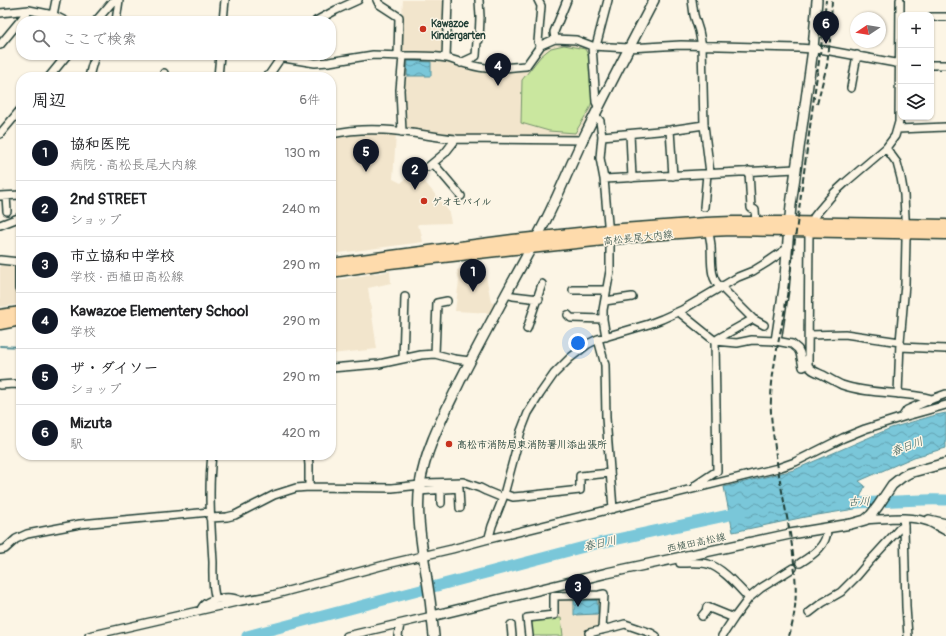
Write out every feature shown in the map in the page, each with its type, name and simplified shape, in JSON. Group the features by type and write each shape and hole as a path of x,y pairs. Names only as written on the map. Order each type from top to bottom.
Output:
{"main road":[{"name":"高松長尾大内線","path":"336,271 390,263 530,248 608,235 706,223 756,222 789,226 905,229 946,234"},
{"name":"高松長尾大内線","path":"905,229 946,225"},
{"name":"高松長尾大内線","path":"336,263 537,237 650,235 789,226"},
{"path":"0,315 16,313"},
{"path":"0,324 16,321"}],"street":[{"path":"0,13 29,10 53,15 56,0"},
{"path":"100,16 114,0"},
{"path":"116,16 119,0"},
{"path":"223,16 225,0"},
{"path":"325,16 358,0"},
{"path":"377,0 379,4 399,17 402,132"},
{"path":"446,58 448,0"},
{"path":"461,63 476,56 477,41 479,40 479,0"},
{"path":"538,0 541,6 538,42 541,45"},
{"path":"555,39 554,32 567,0"},
{"path":"606,336 603,319 606,290 610,271 604,179 600,158 602,136 596,102 594,46 608,0"},
{"path":"692,0 694,15 702,46 704,125 709,173 704,207"},
{"path":"776,341 784,288 789,226 817,0"},
{"path":"900,0 900,12"},
{"path":"434,636 418,516 420,488 427,454 434,433 470,361 548,216 597,111 654,1"},
{"path":"24,16 29,10"},
{"path":"934,17 946,17"},
{"path":"0,45 16,26"},
{"path":"296,60 315,63 373,55 432,56 446,58 471,66 487,68 526,66 541,45 555,39 576,40 594,46 629,48 681,45 812,49 857,55 898,64"},
{"path":"851,88 857,55"},
{"path":"52,72 63,60"},
{"path":"90,72 94,60"},
{"path":"218,72 220,60"},
{"path":"271,72 278,60"},
{"path":"934,65 946,65"},
{"path":"900,84 899,122 895,136 886,148 834,194 817,213 811,227 808,365 810,369 834,380 840,385 871,391 932,399"},
{"path":"0,134 16,115"},
{"path":"602,136 670,130 704,125"},
{"path":"898,129 946,128"},
{"path":"336,133 357,130 385,130 456,139 583,140"},
{"path":"670,130 673,176"},
{"path":"630,134 632,178"},
{"path":"456,139 445,153 431,165 461,196"},
{"path":"886,148 897,164 904,195 905,284 898,394"},
{"path":"604,179 796,169"},
{"path":"749,171 751,208 755,210 756,222"},
{"path":"7,211 3,196 16,195"},
{"path":"0,224 16,219"},
{"path":"709,231 712,267 718,284 753,319 764,325"},
{"path":"485,540 489,536 504,496 521,431 528,413 554,374 570,358 588,344 598,339 649,324 679,312 738,277 753,271 788,248"},
{"path":"0,260 16,262"},
{"path":"527,328 539,299 542,284"},
{"path":"573,290 606,290"},
{"path":"506,294 539,299"},
{"path":"403,359 405,297"},
{"path":"605,301 632,297"},
{"path":"435,354 437,303 447,301"},
{"path":"679,312 715,341 737,343 752,340 776,341 795,345 800,353 803,367 808,365"},
{"path":"568,315 570,318 603,319"},
{"path":"715,341 753,319"},
{"path":"809,335 845,334 900,345 946,349"},
{"path":"598,339 605,365 606,418 612,509"},
{"path":"694,489 696,485 716,471 715,341"},
{"path":"336,368 380,364 421,355 435,354 470,361"},
{"path":"0,385 16,384"},
{"path":"903,417 907,410 946,394"},
{"path":"89,636 240,601 269,596 392,563 423,557 485,540 778,468 795,462 864,429 946,405"},
{"path":"212,460 210,515 216,599"},
{"path":"308,460 309,487"},
{"path":"868,517 878,506 892,485 902,477 910,473 946,463"},
{"path":"420,488 426,483 463,482 486,491 513,497 580,490 580,476 610,473"},
{"path":"0,550 5,550 16,539 27,534 80,524 210,515 227,517 235,515 274,495 296,488 459,488 460,508"},
{"path":"441,489 441,503"},
{"path":"868,517 912,519 928,522 946,531"},
{"name":"西植田高松線","path":"432,612 678,557 790,534 851,524 868,517"},
{"path":"903,518 908,636"},
{"path":"912,519 930,519 946,523"},
{"path":"809,613 822,603 841,592 899,529 904,526"},
{"path":"800,563 812,556 820,548 827,533 827,528"},
{"path":"678,557 680,563 696,562 716,567 750,598"},
{"path":"722,636 750,598 761,588 793,568"},
{"path":"529,636 527,618 554,615 554,596 551,586"},
{"path":"554,596 604,594 602,630"},
{"path":"201,610 202,606 216,599 232,598 240,601"},
{"path":"702,616 707,607 734,618"},
{"path":"347,636 400,624 432,612"},
{"path":"398,636 400,624"},
{"path":"590,636 589,633 625,624 656,636"},
{"path":"511,625 512,636"}],"shaded area":[{"name":"Kawazoe Kindergarten","path":"403,0 446,0 444,56 402,53"},
{"path":"551,44 574,44 587,48 590,52 594,102 593,109 577,135 444,135 443,133 404,131 403,89 406,59 428,59 455,64 469,70 515,72 527,70 545,47"},
{"path":"354,133 396,135 393,179 401,183 415,170 447,209 451,223 417,225 418,228 420,228 423,242 336,253 336,137"},
{"path":"0,265 15,266 16,305 0,307"},
{"path":"484,265 491,302 495,304 491,313 455,311 459,281 457,270"},
{"path":"390,271 391,283 368,288 377,349 336,353 336,280"},
{"path":"601,596 600,629 588,636 529,636 527,620 555,617 554,597"}],"green space":[{"path":"564,45 585,49 589,57 592,101 590,108 575,133 549,131 521,123 522,80 541,56 551,48"},
{"path":"561,618 563,636 531,636 530,621"}],"water":[{"path":"408,61 431,62 431,76 407,76"},
{"path":"946,413 946,448 914,457 859,481 865,486 855,509 805,517 733,532 724,487 794,470 891,428"},
{"path":"574,600 597,600 598,614 574,615"}],"waterway":[{"path":"0,346 16,347"},
{"name":"古川","path":"843,503 946,500"},
{"name":"春日川","path":"247,636 599,543 743,512"}],"railway":[{"path":"789,636 794,613 796,591 795,569 777,460 771,417 771,399 773,371 786,303 822,40 826,0"},
{"path":"817,104 827,65 832,0"}],"place":[{"name":"Kawazoe Kindergarten","path":"423,29"},
{"name":"Mizuta","path":"826,44"},
{"name":"Kawazoe Elementery School","path":"498,86"},
{"name":"ザ・ダイソー","path":"366,172"},
{"name":"2nd STREET","path":"415,190"},
{"name":"ゲオモバイル","path":"424,201"},
{"name":"協和医院","path":"473,292"},
{"name":"高松市消防局東消防署川添出張所","path":"449,444"},
{"name":"市立協和中学校","path":"578,607"}]}
